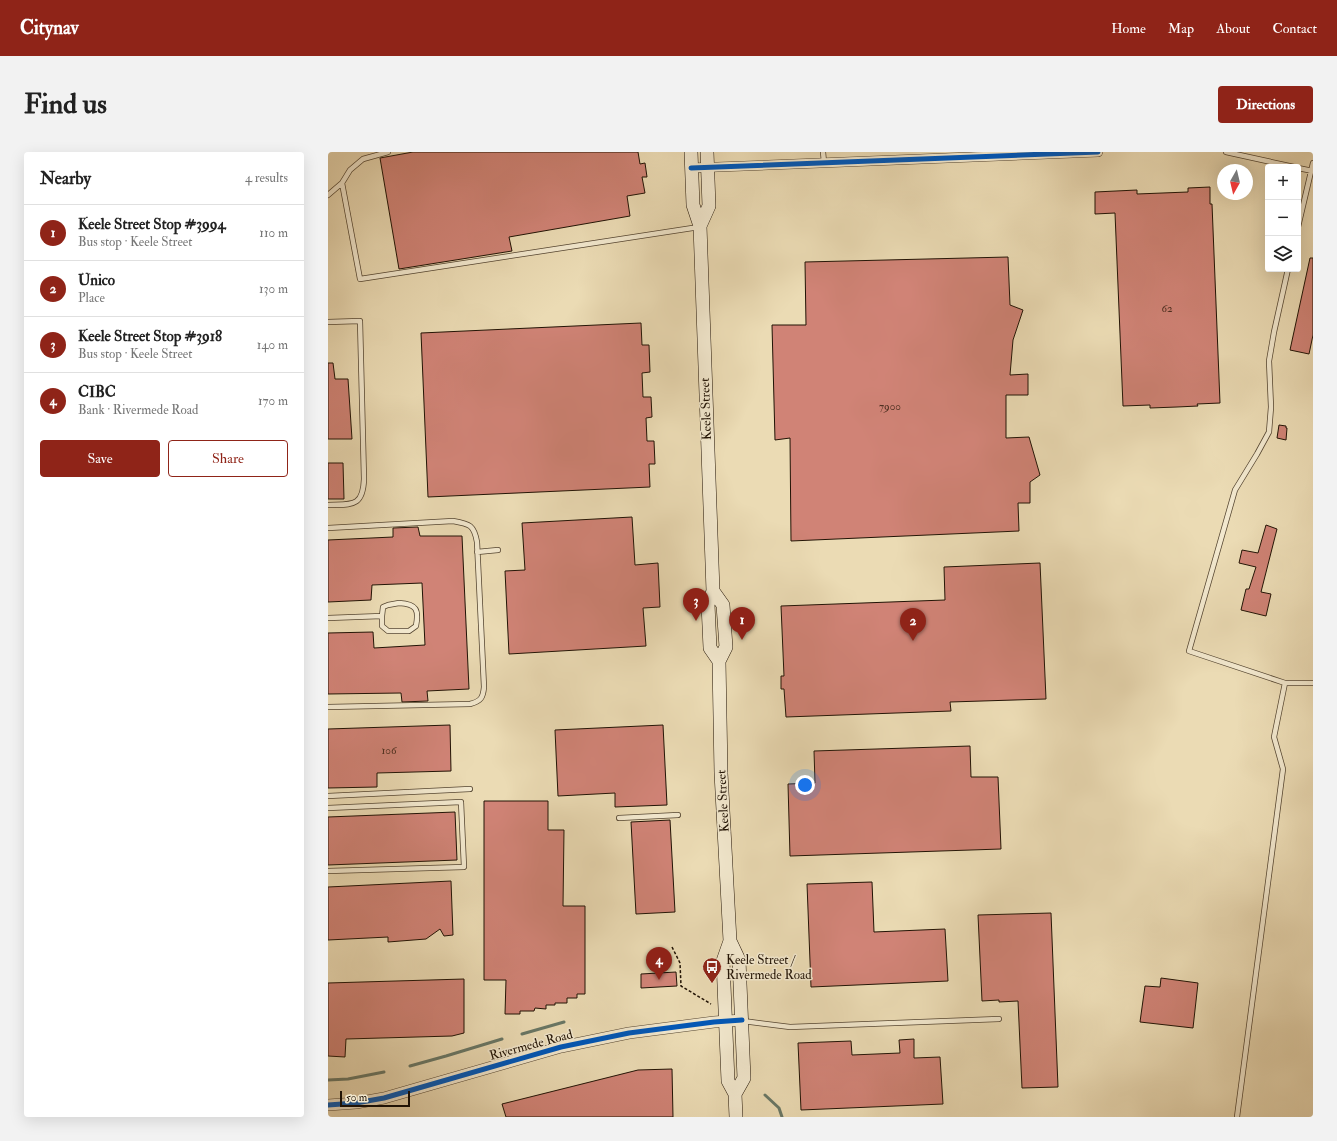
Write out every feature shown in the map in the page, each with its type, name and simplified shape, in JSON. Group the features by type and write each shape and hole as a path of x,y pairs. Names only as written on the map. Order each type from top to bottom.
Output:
{"main road":[{"name":"Keele Street","path":"691,152 692,205 700,226 713,591 708,604 710,648 719,661 721,773 730,941 739,960 742,1020 744,1078 735,1094"},
{"name":"Keele Street","path":"700,226 709,206 707,152"},
{"name":"Keele Street","path":"730,941 723,961 728,1081 735,1094 736,1117"}],"street":[{"path":"691,168 938,155 1098,152"},
{"name":"Rivermede Road","path":"328,1105 356,1103 384,1098 560,1047 629,1033 742,1020"}],"lane":[{"path":"328,195 342,183 350,170 362,159 388,152"},
{"path":"823,152 824,162"},
{"path":"1226,152 1280,164"},
{"path":"1301,215 1313,163"},
{"path":"1301,169 1312,171"},
{"path":"342,183 360,279 700,226"},
{"path":"1287,272 1269,361 1271,407 1269,432 1235,490 1189,651 1285,683 1313,683"},
{"path":"328,322 360,321 364,490 357,502 353,504 328,505"},
{"path":"328,528 453,521 465,523 472,527 475,533 477,552 484,687 481,698 477,702 470,704 328,707"},
{"path":"477,552 498,550"},
{"path":"388,605 412,605 416,609 416,626 409,631 388,631 382,626 382,616 383,607 388,605"},
{"path":"328,618 382,616"},
{"path":"1237,1117 1283,770 1274,737 1285,683"},
{"path":"328,796 470,789"},
{"path":"328,808 461,802 464,867 328,871"},
{"path":"619,818 678,815"},
{"path":"742,1020 790,1027 998,1019"}],"path":[{"path":"672,947 680,963 681,986 711,1004"}],"building":[{"path":"413,152 638,152 640,164 645,163 647,177 642,177 645,193 627,196 630,216 509,237 512,251 399,269 380,158"},
{"path":"1210,187 1210,204 1212,204 1220,403 1197,404 1198,406 1150,408 1150,405 1123,406 1115,213 1095,214 1095,192 1137,190 1137,194 1188,192 1188,188"},
{"path":"1008,257 1010,305 1023,310 1013,340 1010,375 1028,374 1028,395 1006,395 1006,438 1029,437 1040,475 1030,482 1030,503 1018,503 1019,531 791,541 790,438 775,440 772,325 806,325 805,262"},
{"path":"1310,258 1313,258 1313,335 1309,354 1290,350"},
{"path":"641,323 642,345 649,345 650,372 642,373 643,397 651,397 652,417 646,418 647,441 654,441 655,464 649,464 650,487 428,497 421,333"},
{"path":"328,363 333,363 335,379 348,379 352,439 328,439"},
{"path":"1279,425 1286,426 1287,428 1286,440 1277,438"},
{"path":"328,463 343,463 344,499 328,499"},
{"path":"632,517 635,565 658,563 660,607 643,608 646,646 509,654 505,571 525,570 522,523"},
{"path":"1266,525 1277,529 1261,592 1271,594 1266,616 1241,610 1246,589 1249,589 1256,567 1239,563 1242,550 1258,553"},
{"path":"418,527 420,536 462,536 469,689 427,691 428,701 402,702 401,693 328,694 328,633 373,632 374,648 425,645 422,583 372,585 371,600 328,602 328,540 393,537 393,528"},
{"path":"1040,563 1046,699 950,702 951,711 786,717 784,689 781,689 781,676 784,676 781,606 945,600 944,567"},
{"path":"450,725 451,771 377,773 377,787 328,788 328,729"},
{"path":"663,725 667,805 615,807 615,793 558,796 555,730"},
{"path":"970,746 971,777 998,777 1001,849 790,856 788,784 815,783 814,751"},
{"path":"484,801 548,801 548,830 564,830 563,906 585,906 585,994 577,994 577,998 567,998 567,1003 546,1005 546,1009 535,1008 534,1011 520,1011 520,1014 505,1014 506,980 484,980"},
{"path":"455,812 457,860 328,865 328,817"},
{"path":"670,820 675,912 636,914 631,822"},
{"path":"451,881 453,935 444,936 440,929 426,939 388,942 388,937 328,940 328,887"},
{"path":"872,882 874,932 945,929 948,981 811,987 807,884"},
{"path":"1051,913 1058,1087 1022,1088 1018,1001 982,1001 978,915"},
{"path":"676,972 677,986 641,988 641,974"},
{"path":"1161,978 1198,983 1193,1028 1140,1022 1145,986 1160,987"},
{"path":"464,979 464,1033 452,1036 346,1039 345,1057 328,1056 328,983"},
{"path":"914,1039 914,1058 940,1057 943,1104 801,1110 798,1043 851,1041 852,1055 900,1053 899,1040"},
{"path":"672,1069 673,1117 506,1117 502,1104 638,1070"}],"waterway":[{"path":"522,1034 564,1022"},
{"path":"410,1066 502,1039"},
{"path":"328,1080 348,1079 384,1072"},
{"path":"765,1095 779,1108 782,1117"}],"cycle path":[{"path":"691,168 1098,152"},
{"path":"328,1105 356,1103 384,1098 561,1047 629,1033 714,1022 742,1020"}],"place":[{"name":"Keele Street Stop #3918","path":"696,621"},
{"name":"Keele Street Stop #3994","path":"742,640"},
{"name":"Unico","path":"913,641"},
{"name":"CIBC","path":"659,980"},
{"name":"Keele Street / Rivermede Road","path":"712,984"}]}
